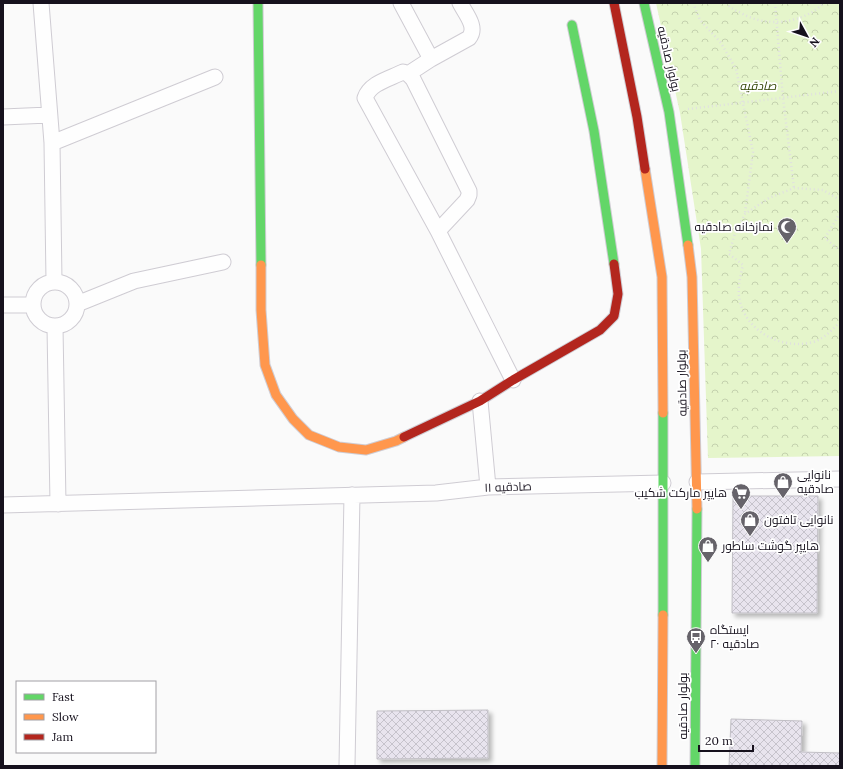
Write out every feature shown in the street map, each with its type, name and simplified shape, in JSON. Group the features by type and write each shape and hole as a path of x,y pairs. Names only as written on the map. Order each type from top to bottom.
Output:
{"main road":[{"path":"258,3 261,310 266,365 276,394 293,420 309,435 339,447 366,450 396,441 480,401 513,380 600,330 614,316 618,294 594,131 572,25"},
{"name":"بولوار صادقیه","path":"614,3 637,117 662,277 667,483 662,766"},
{"name":"بولوار صادقیه","path":"644,3 669,112 692,277 695,766"}],"street":[{"path":"40,3 52,143 54,282"},
{"path":"401,3 431,58"},
{"path":"408,74 431,58 469,38 472,34 473,30 470,22 460,3"},
{"path":"438,231 467,200 469,191 413,79 408,74 403,72 372,87 367,92 365,98 438,231 513,380"},
{"path":"52,143 215,77"},
{"path":"3,117 49,115"},
{"path":"77,304 134,281 223,262"},
{"path":"54,282 63,283 70,288 75,295 77,304 76,312 71,320 64,325 55,327 46,325 39,321 34,314 32,305 33,296 38,288 45,283 54,282"},
{"path":"3,305 32,305"},
{"path":"55,327 58,504"},
{"path":"480,401 488,487"},
{"path":"693,482 840,479"},
{"name":"صادقیه ۱۱","path":"3,505 436,493 488,487 667,483"},
{"path":"347,766 352,495"}],"path":[{"path":"693,3 700,20 721,42 736,70 753,152 745,214 735,233 728,254 743,265 738,284 740,302 748,319 761,333 777,342 795,345 814,342 830,333 840,322"},
{"path":"726,3 729,7 751,19 777,23 799,18 824,3"},
{"path":"775,3 783,98 794,188"},
{"path":"669,112 840,91"},
{"path":"745,214 768,198 794,188 822,190 840,200"},
{"path":"840,213 824,238 840,251"}],"green space":[{"name":"صادقیه","path":"656,3 840,3 840,456 708,458 701,249 680,113"}],"building":[{"path":"733,496 818,496 817,613 732,613"},
{"path":"488,710 488,758 377,759 377,711"},
{"path":"731,719 802,721 801,752 840,753 840,766 729,766"}],"traffic: fast":[{"path":"258,3 261,265"},
{"path":"644,3 669,112 688,245"},
{"path":"572,25 594,131 614,264"},
{"path":"663,413 663,615"},
{"path":"695,766 697,509"}],"traffic: slow":[{"path":"645,169 662,277 663,413"},
{"path":"688,245 692,277 697,509"},
{"path":"261,265 261,310 265,365 276,395 293,419 309,435 339,447 366,450 404,437"},
{"path":"662,766 663,615"}],"traffic: jam":[{"path":"614,3 637,117 645,169"},
{"path":"404,437 480,401 513,380 600,330 614,316 618,294 614,264"}],"place":[{"name":"نمازخانه صادقیه","path":"787,244"},
{"name":"نانوایی صادقیه","path":"783,499"},
{"name":"هایپر مارکت شکیب","path":"741,510"},
{"name":"نانوایی تافتون","path":"750,537"},
{"name":"هایپر گوشت ساطور","path":"708,563"},
{"name":"ایستگاه صادقیه ۲۰","path":"696,654"}]}
